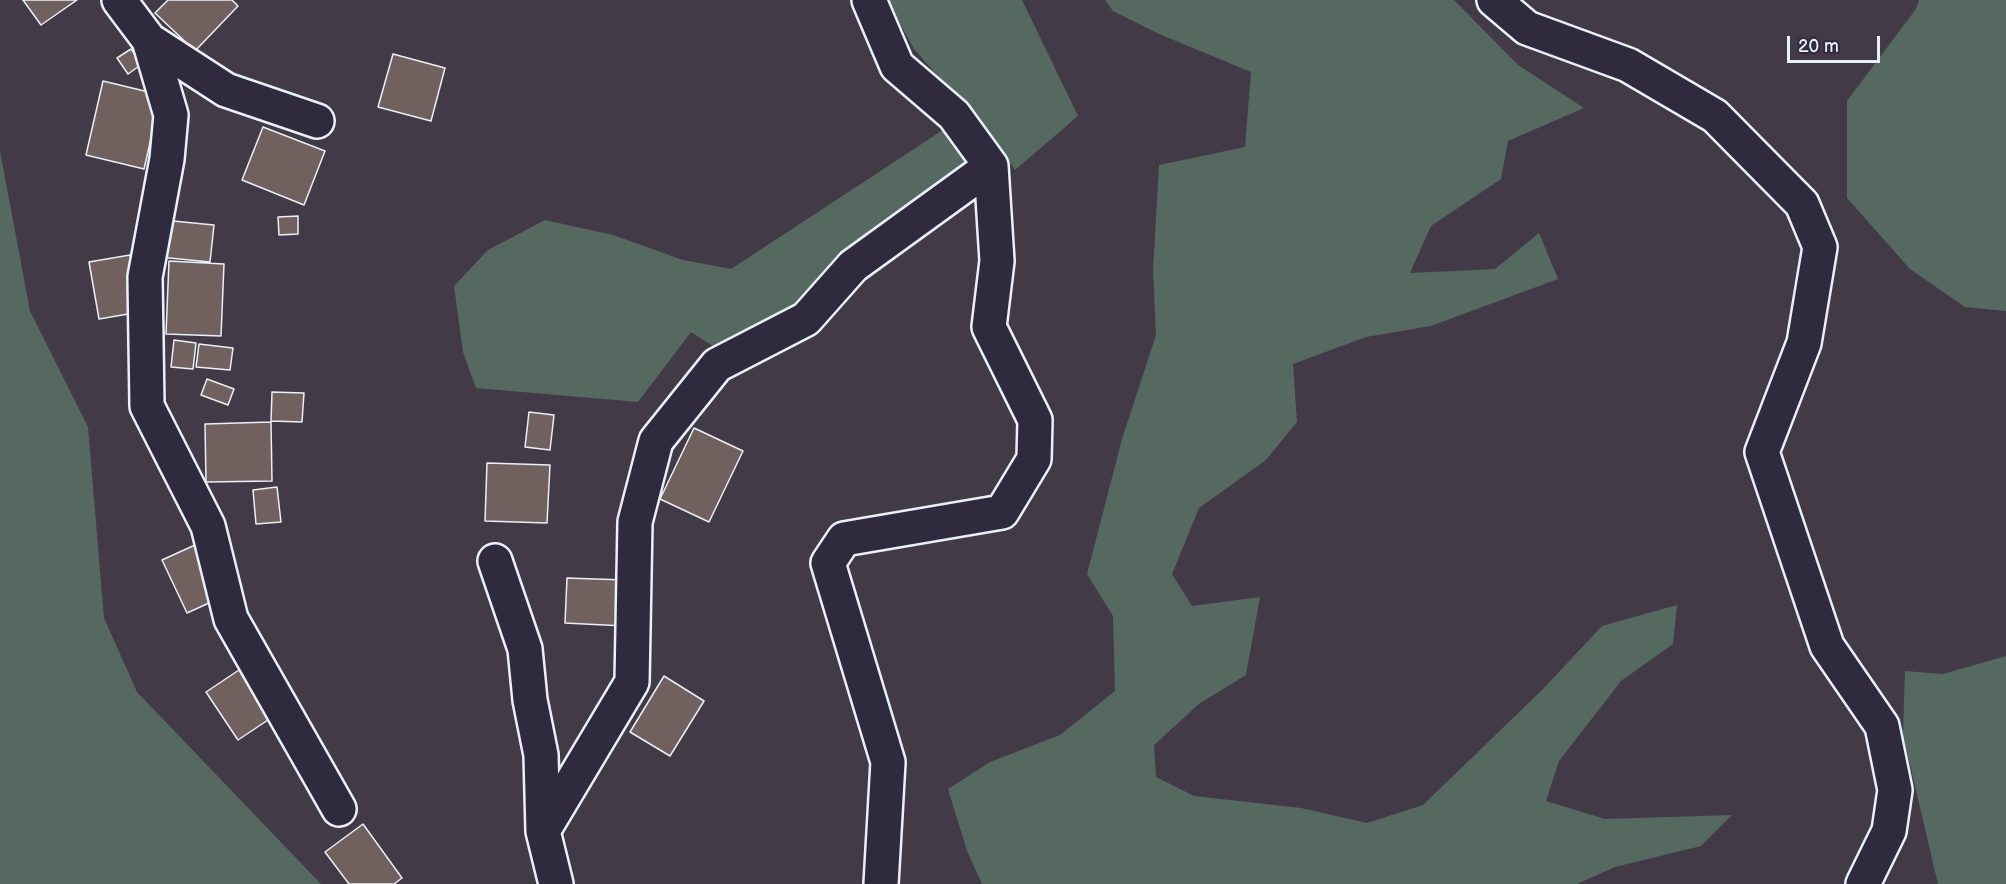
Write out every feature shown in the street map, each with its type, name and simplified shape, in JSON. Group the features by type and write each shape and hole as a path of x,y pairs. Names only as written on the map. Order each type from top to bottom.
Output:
{"street":[{"path":"119,0 149,40 225,90 317,121"},
{"path":"869,0 897,66 954,115 991,166 997,261 989,327 1035,420 1034,459 1002,512 844,539 828,563 888,762 881,884"},
{"path":"1494,0 1527,28 1628,65 1715,116 1802,204 1820,248 1804,343 1762,452 1827,646 1882,726 1895,790 1889,831 1863,884"},
{"path":"149,40 171,115 167,159 145,277 147,406 208,526 231,619 339,809"},
{"path":"543,831 632,682 635,522 656,441 717,365 806,319 853,266 991,166"},
{"path":"495,561 525,649 530,700 541,754 543,831 556,884"}],"green space":[{"path":"887,0 1022,0 1078,116 1015,170 996,142 914,49"},
{"path":"1105,0 1454,0 1518,65 1584,108 1508,141 1501,179 1431,226 1410,273 1495,269 1539,233 1558,279 1431,326 1366,337 1293,364 1297,422 1266,460 1199,508 1172,574 1192,606 1260,597 1246,675 1200,703 1154,745 1156,777 1194,796 1301,808 1367,823 1423,805 1542,690 1602,626 1677,605 1673,644 1621,681 1559,761 1546,801 1605,819 1732,815 1701,846 1615,867 1577,884 982,884 967,851 948,789 990,762 1060,735 1115,691 1113,616 1087,574 1122,439 1156,335 1153,270 1159,165 1245,147 1251,72 1159,34 1113,11"},
{"path":"1919,0 2006,0 2006,311 1965,307 1910,269 1847,198 1847,101 1916,9"},
{"path":"943,130 972,156 837,263 799,307 722,352 691,332 638,402 476,388 463,352 454,286 488,250 545,220 613,235 683,260 731,269"},
{"path":"0,151 30,311 88,427 104,618 137,692 321,884 0,884"},
{"path":"2006,656 2006,884 1938,884 1903,735 1905,671 1943,674"}],"building":[{"path":"23,0 77,0 41,25"},
{"path":"168,0 232,0 238,6 195,51 155,13"},
{"path":"131,49 142,64 128,74 117,58"},
{"path":"393,54 445,68 431,121 378,107"},
{"path":"103,81 161,95 144,169 86,155"},
{"path":"263,127 325,151 304,205 242,180"},
{"path":"298,216 298,234 279,235 278,217"},
{"path":"163,220 214,225 210,262 159,257"},
{"path":"130,255 140,312 99,319 89,262"},
{"path":"169,261 224,264 221,336 166,334"},
{"path":"174,340 196,343 193,369 171,367"},
{"path":"199,344 233,348 230,370 196,367"},
{"path":"207,379 234,389 228,405 201,395"},
{"path":"272,392 304,393 302,422 271,421"},
{"path":"529,412 554,415 550,450 525,447"},
{"path":"271,422 272,481 206,482 205,424"},
{"path":"694,428 743,451 709,522 660,499"},
{"path":"487,463 550,465 547,523 485,521"},
{"path":"277,487 281,522 256,524 253,490"},
{"path":"195,545 220,598 187,613 162,560"},
{"path":"567,578 625,580 624,626 565,623"},
{"path":"242,668 274,716 238,740 206,692"},
{"path":"664,676 704,701 670,756 630,732"},
{"path":"363,824 402,878 394,884 349,884 325,852"}]}
